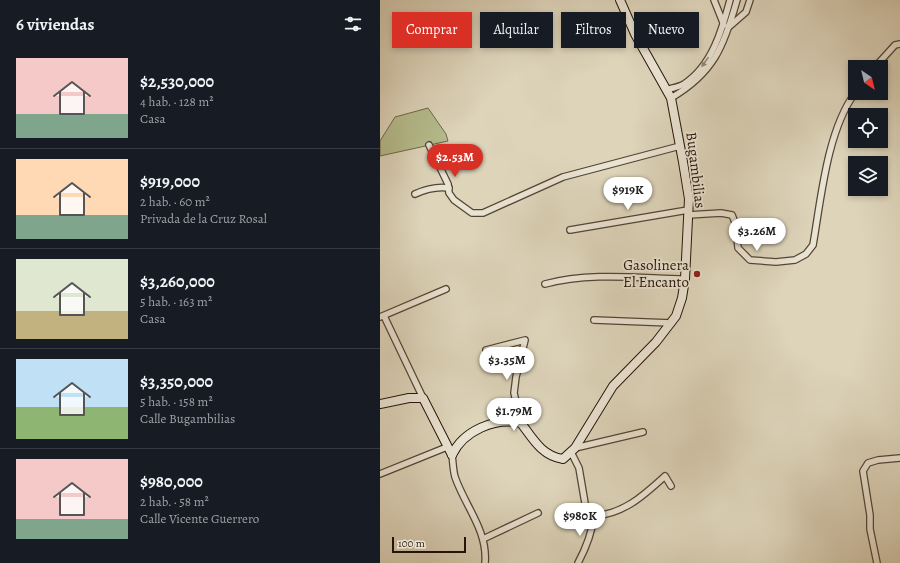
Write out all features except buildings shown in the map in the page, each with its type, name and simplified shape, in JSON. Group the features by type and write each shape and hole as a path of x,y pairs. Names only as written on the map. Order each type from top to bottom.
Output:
{"main road":[{"name":"Bugambilias","path":"521,423 541,449 552,458 562,459 573,450 613,386 656,342 671,323 676,316 682,298 685,279 689,199 680,146 670,98 635,34 620,0"},
{"path":"380,404 409,398 423,398 452,455 460,442 473,431 498,423 521,423"}],"street":[{"path":"714,0 727,25"},
{"path":"666,90 684,84 698,72 708,58 727,25 730,0"},
{"path":"670,98 687,89 702,76 713,61 737,0"},
{"path":"727,25 746,12 750,0"},
{"path":"881,60 895,45 900,44"},
{"path":"570,230 688,213 721,213 732,215 736,225 738,248 750,260 759,262 795,260 806,254 813,245 825,174 840,119 850,100"},
{"path":"428,145 448,184 449,193 454,200 472,214 483,213 563,177 680,146"},
{"path":"415,194 427,188 449,188"},
{"path":"544,284 561,280 595,276 685,279"},
{"path":"423,398 382,316 446,289"},
{"path":"594,320 671,323"},
{"path":"486,350 526,340 516,377 514,393 521,423"},
{"path":"642,432 573,450 579,468 586,509 594,516 607,515 631,504 665,476 671,486"},
{"path":"380,474 447,447"},
{"path":"452,455 455,476 483,539 486,554 485,563"},
{"path":"877,562 870,529 870,515 863,471 868,463 878,460 900,458"},
{"path":"483,539 538,512"},
{"path":"578,563 584,552 593,526 594,516"}],"green space":[{"path":"428,108 446,134 448,141 380,156 380,141 395,117"}],"place":[{"name":"Gasolinera El Encanto","path":"697,274"}]}
